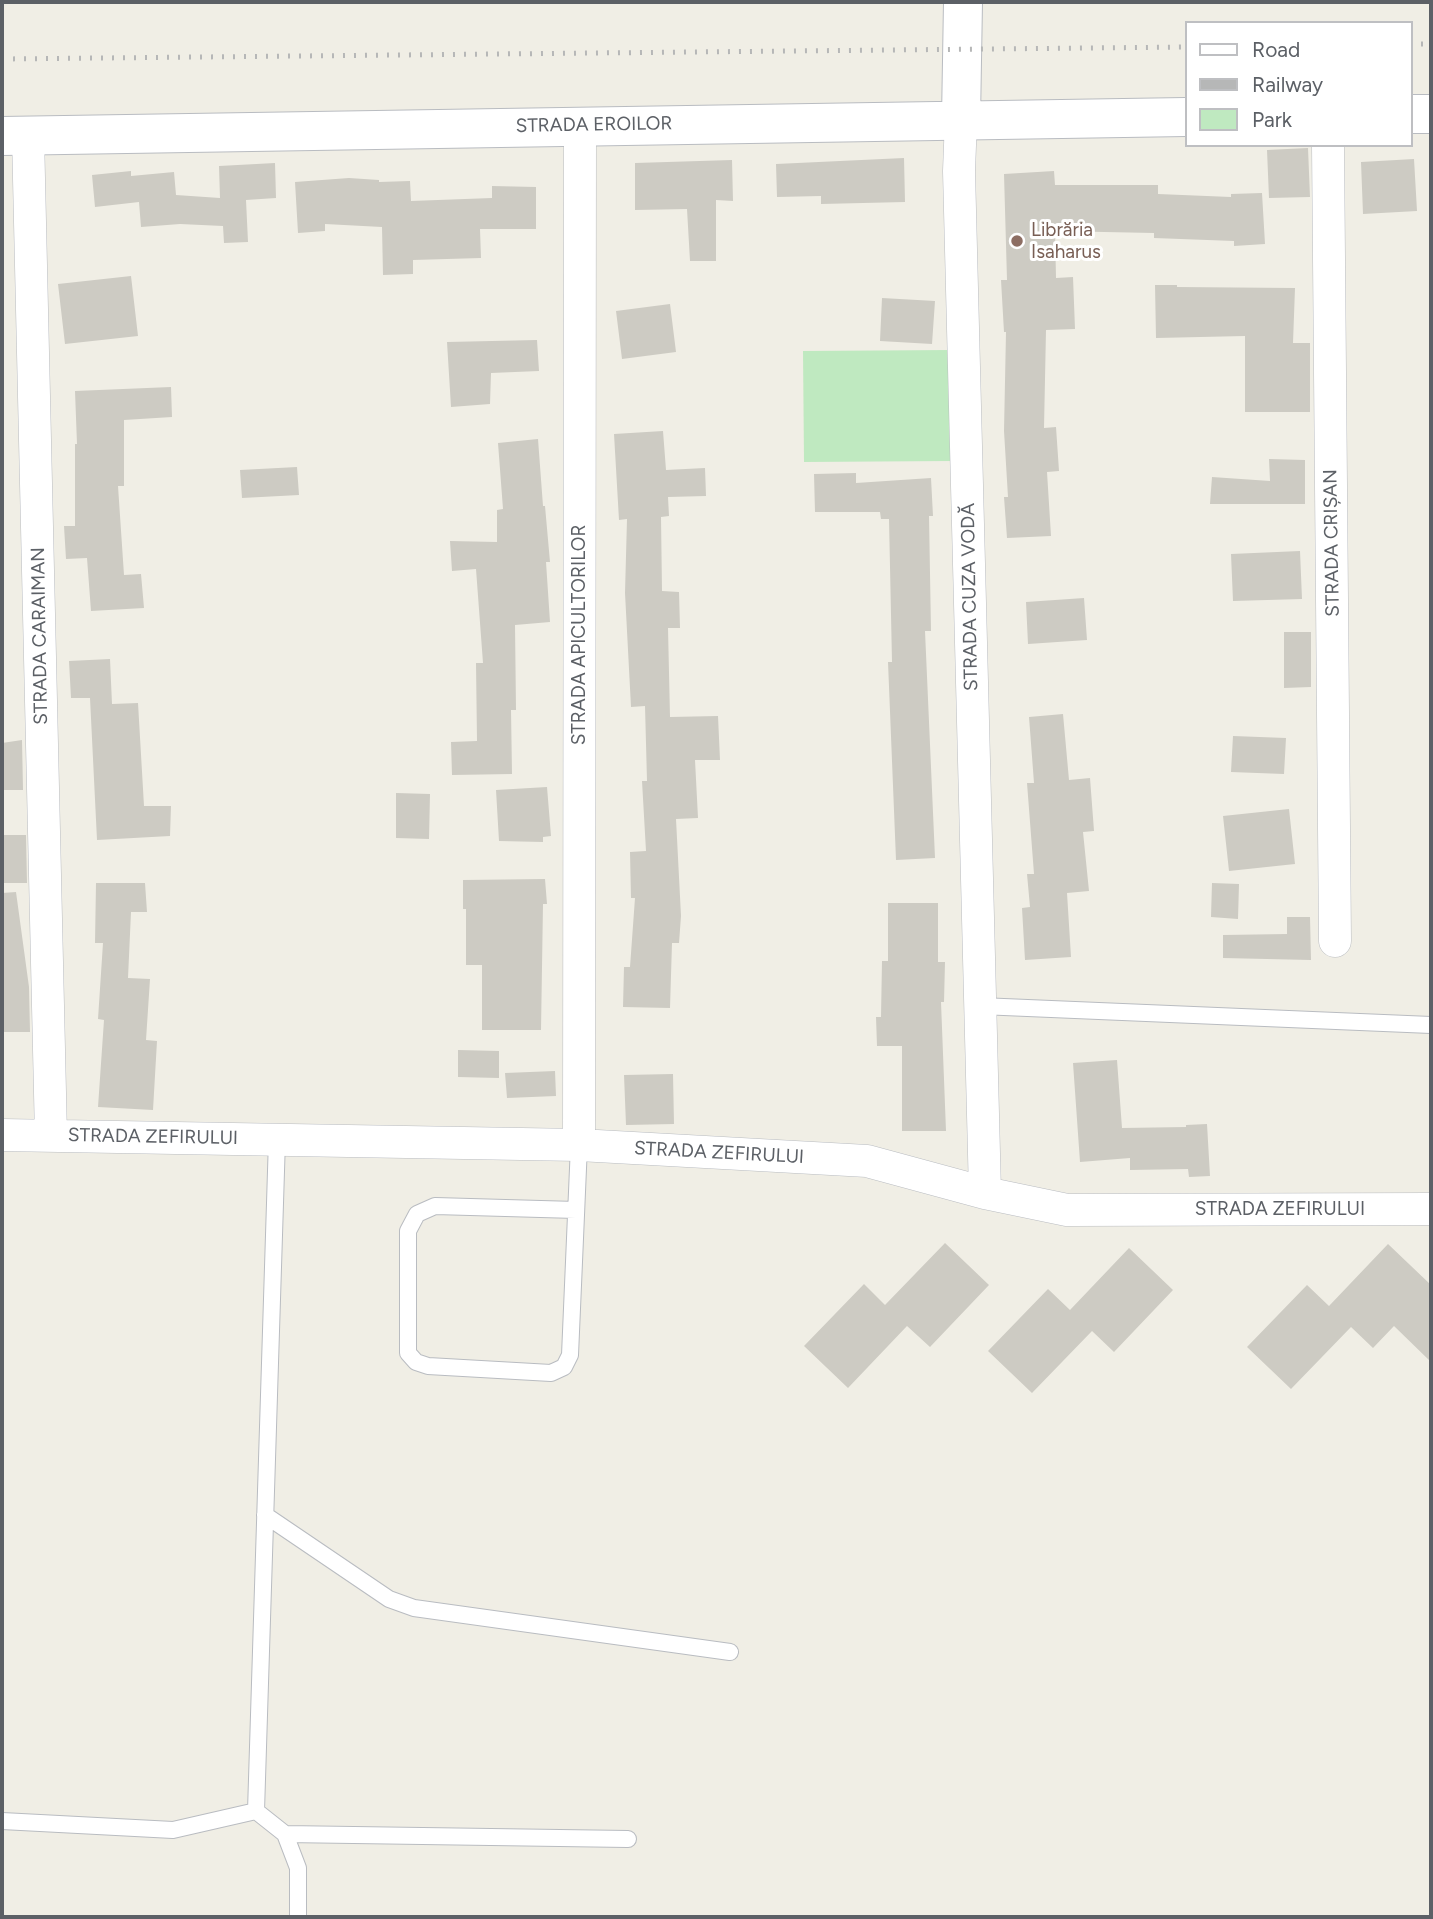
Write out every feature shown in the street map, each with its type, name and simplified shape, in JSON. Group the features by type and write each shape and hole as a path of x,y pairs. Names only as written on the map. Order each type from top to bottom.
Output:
{"street":[{"name":"STRADA CUZA VODĂ","path":"963,2 959,171 985,1193"},
{"path":"1412,114 1431,114"},
{"name":"STRADA EROILOR","path":"15,136 1184,117"},
{"name":"STRADA APICULTORILOR","path":"579,1144 580,126"},
{"name":"STRADA CARAIMAN","path":"15,136 51,1136"},
{"name":"STRADA CRIȘAN","path":"1328,147 1335,941"},
{"name":"STRADA ZEFIRULUI","path":"2,1135 579,1144 867,1161 985,1193 1066,1210 1431,1209"}],"lane":[{"path":"980,1006 1431,1025"},
{"path":"256,1811 277,1139"},
{"path":"576,1210 435,1206 417,1214 408,1231 408,1353 415,1362 428,1366 551,1373 564,1367 570,1355 579,1144"},
{"path":"265,1515 389,1599 414,1608 730,1652"},
{"path":"2,1821 173,1830 256,1811"},
{"path":"256,1811 285,1835 298,1868 298,1917"},
{"path":"285,1835 628,1839"}],"green space":[{"path":"951,350 952,461 804,462 803,351"}],"building":[{"path":"1308,148 1310,197 1269,198 1267,150"},
{"path":"904,158 905,202 821,204 821,196 777,197 776,164"},
{"path":"1414,159 1417,211 1363,214 1361,162"},
{"path":"732,160 733,201 716,200 716,261 690,261 687,209 635,210 635,163"},
{"path":"275,163 276,198 246,200 248,242 224,243 223,226 180,224 141,227 139,202 95,207 92,175 131,171 131,176 174,172 176,195 220,198 219,166"},
{"path":"1054,171 1055,185 1158,185 1158,194 1231,197 1231,194 1262,193 1265,244 1234,246 1234,241 1154,238 1154,233 1055,231 1056,278 1073,277 1075,329 1046,330 1044,428 1056,427 1059,471 1047,472 1051,536 1007,538 1004,497 1008,497 1004,431 1006,332 1001,280 1007,280 1004,174"},
{"path":"349,178 379,182 410,181 411,201 492,198 492,186 536,187 536,229 480,229 481,258 413,260 413,274 383,275 382,227 325,224 325,231 298,233 295,182"},
{"path":"131,276 138,336 65,344 58,284"},
{"path":"1155,285 1295,288 1293,343 1310,343 1310,412 1245,412 1245,336 1156,338"},
{"path":"882,298 935,301 932,344 880,341"},
{"path":"670,304 676,352 622,359 616,311"},
{"path":"537,340 539,371 491,373 490,404 451,407 447,342"},
{"path":"171,387 172,417 124,420 124,486 118,486 124,575 141,574 144,608 91,611 87,558 66,559 64,526 75,526 75,391"},
{"path":"663,431 666,470 705,468 706,496 668,497 669,516 661,517 662,591 679,592 680,628 668,628 670,717 718,716 720,760 695,760 698,818 676,819 681,916 679,943 672,943 670,1008 623,1007 624,967 630,967 635,898 631,898 630,852 646,851 642,781 647,781 645,706 631,707 625,593 627,519 619,520 614,434"},
{"path":"538,439 550,562 546,562 550,622 515,625 516,710 511,710 512,774 452,775 451,742 477,741 476,663 483,663 476,569 452,571 450,541 497,542 497,510 503,509 498,443"},
{"path":"1269,459 1305,460 1305,504 1210,504 1212,477 1270,481"},
{"path":"297,467 299,495 242,498 240,470"},
{"path":"856,473 856,483 931,478 931,631 925,631 935,858 896,860 888,662 892,662 889,519 881,519 880,512 815,512 814,474"},
{"path":"1300,551 1302,599 1233,601 1231,554"},
{"path":"1084,598 1087,640 1028,644 1026,602"},
{"path":"1284,632 1311,632 1311,687 1284,688"},
{"path":"110,659 112,704 138,703 144,806 171,806 170,836 97,840 90,698 71,698 69,661"},
{"path":"1063,714 1069,780 1090,778 1094,831 1083,832 1089,891 1067,893 1071,957 1025,960 1022,908 1030,907 1027,874 1034,874 1027,783 1034,783 1029,717"},
{"path":"1233,736 1286,738 1284,774 1231,772"},
{"path":"22,740 23,790 2,790 2,743"},
{"path":"547,787 551,836 543,837 543,842 499,841 496,790"},
{"path":"396,793 430,794 429,839 396,838"},
{"path":"1289,809 1295,864 1229,871 1223,816"},
{"path":"2,835 26,835 27,883 2,883"},
{"path":"545,879 547,904 543,904 541,1030 482,1030 482,965 466,965 463,880"},
{"path":"96,883 145,883 147,912 131,912 128,978 150,979 146,1040 157,1041 153,1110 98,1107 104,1020 98,1019 103,943 95,943"},
{"path":"1212,883 1239,884 1238,919 1211,917"},
{"path":"16,892 29,987 30,1032 2,1032 2,893"},
{"path":"888,903 938,903 938,962 945,962 944,1002 941,1002 946,1131 902,1131 902,1046 877,1046 876,1017 881,1017 882,961 888,961"},
{"path":"1287,917 1310,917 1311,960 1223,958 1223,935 1287,934"},
{"path":"458,1050 499,1051 499,1078 458,1077"},
{"path":"1117,1060 1122,1128 1207,1124 1210,1176 1189,1177 1188,1169 1130,1170 1130,1158 1080,1162 1073,1063"},
{"path":"555,1071 556,1096 507,1098 505,1073"},
{"path":"673,1074 674,1124 626,1125 624,1075"},
{"path":"945,1243 989,1285 930,1347 907,1326 848,1388 804,1346 864,1284 885,1305"},
{"path":"1388,1244 1431,1285 1431,1362 1394,1326 1373,1348 1351,1327 1291,1389 1247,1347 1307,1285 1329,1306"},
{"path":"1129,1248 1173,1290 1114,1352 1092,1331 1032,1393 988,1351 1048,1289 1070,1310"}],"railway":[{"path":"1412,44 1431,44"},
{"path":"2,59 1184,47"}],"place":[{"name":"Librăria Isaharus","path":"1017,241"}]}
